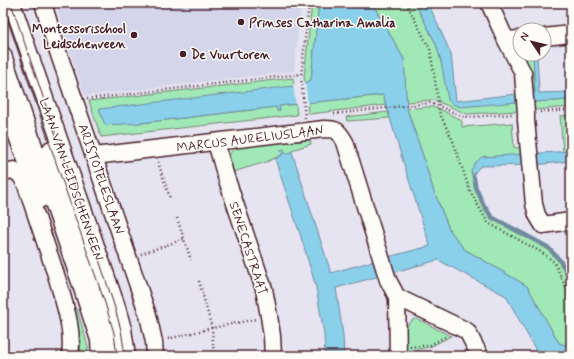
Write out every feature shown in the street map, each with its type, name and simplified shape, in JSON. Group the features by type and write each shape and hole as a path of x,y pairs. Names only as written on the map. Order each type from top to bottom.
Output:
{"street":[{"name":"LAAN VAN LEIDSCHENVEEN","path":"12,3 116,304 123,329 127,356"},
{"name":"ARISTOTELESLAAN","path":"44,3 56,46 148,315 154,349"},
{"path":"489,3 512,38"},
{"name":"LAAN VAN LEIDSCHENVEEN","path":"3,11 105,309 111,333 114,356"},
{"path":"552,35 571,34"},
{"name":"LAAN VAN LEIDSCHENVEEN","path":"3,55 99,340 100,356"},
{"path":"520,62 524,73 526,120 534,204 537,216 543,225 571,221"},
{"path":"3,100 63,257 91,345 92,356"},
{"name":"MARCUS AURELIUSLAAN","path":"94,156 154,150 281,133 324,129 332,129 339,132 345,142 388,280 397,297 398,352"},
{"name":"SENECASTRAAT","path":"216,142 225,174 264,289 272,336 273,356"},
{"path":"3,172 14,170 26,185 68,314 70,356"},
{"path":"397,297 467,331 480,356"}],"path":[{"path":"305,118 301,75 309,3"},
{"path":"406,3 430,49 439,112 453,141 470,191 488,223 541,252 554,262 571,298"},
{"path":"75,101 301,75"},
{"path":"375,109 430,103 461,116 470,117 571,110"},
{"path":"154,150 170,198"},
{"path":"177,218 191,260"},
{"path":"129,258 184,239"},
{"path":"199,281 212,328 214,356"},
{"path":"154,349 212,328 269,316"},
{"path":"398,352 406,348 430,345 449,335 454,325"}],"shaded area":[{"name":"De Vuurtoren","path":"56,3 301,3 294,71 85,96 65,37"}],"green space":[{"path":"312,3 319,3 311,80 305,83 304,77"},
{"path":"372,3 415,3 436,44 453,104 517,102 519,111 467,114 434,100 406,102 404,59"},
{"path":"526,62 533,62 535,93 533,102 571,100 571,107 533,110 529,107"},
{"path":"293,78 294,86 141,123 276,107 277,111 280,111 279,106 296,104 297,115 101,137 89,101"},
{"path":"383,95 386,105 310,114 308,112 307,103"},
{"path":"433,107 442,110 462,121 462,127 512,123 514,147 524,147 525,155 482,157 471,171 475,188 482,206 491,219 547,249 558,261 571,283 571,347 559,343 527,286 464,249 449,229 433,189 407,109"},
{"path":"388,112 390,118 347,121 346,117"},
{"path":"571,115 571,151 563,152 560,116"},
{"path":"310,140 311,144 292,150 292,152 285,154 282,150 282,155 266,162 233,172 229,158 233,149 237,147"},
{"path":"77,309 88,347 88,356 80,356 81,340 76,341 73,310"},
{"path":"415,319 451,336 430,347 406,351 406,328 411,321"}],"water":[{"path":"319,3 372,3 404,59 407,109 433,189 449,229 464,249 527,286 559,343 571,347 571,356 539,356 506,296 438,260 336,288 343,335 344,356 325,356 324,334 316,287 275,159 282,155 281,150 284,149 285,154 292,152 331,273 430,246 383,95 279,106 280,111 277,111 276,107 141,123 105,125 99,109 294,86 311,80"},
{"path":"415,3 428,3 451,54 456,101 517,94 518,102 460,107 448,100 441,61 436,44"},
{"path":"533,62 537,62 539,93 571,92 571,100 533,102 533,93 535,93"},
{"path":"571,151 571,161 535,165 481,166 475,172 474,177 471,171 475,163 482,157"}],"pier":[{"path":"305,81 308,105 296,106 293,84"}],"waterway":[{"path":"474,177 476,188 484,205 492,217 548,247 560,260 571,279"}],"tram line":[{"path":"11,3 73,181 114,305 121,330 125,356"},
{"path":"3,7 105,303 114,333 117,356"}],"place":[{"name":"Prinses Catharina Amalia","path":"241,22"},
{"name":"Montessorischool Leidschenveen","path":"134,35"},
{"name":"De Vuurtoren","path":"183,54"}]}
